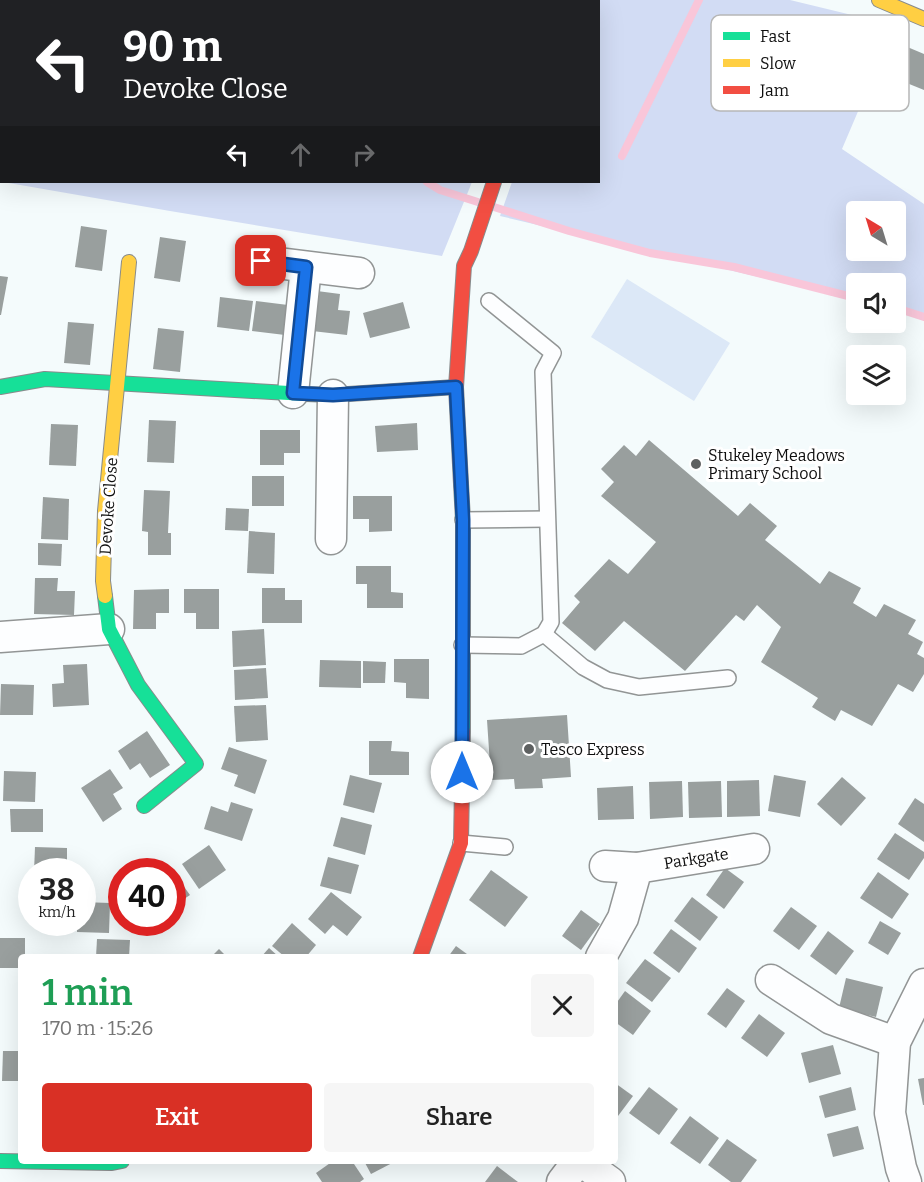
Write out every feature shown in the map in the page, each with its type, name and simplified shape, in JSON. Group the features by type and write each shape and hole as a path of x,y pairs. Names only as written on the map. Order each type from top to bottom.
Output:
{"street":[{"path":"879,0 924,19"},
{"path":"421,954 461,843 463,520 456,387 464,266 493,185"},
{"path":"261,261 359,273"},
{"name":"Devoke Close","path":"129,262 105,511 104,580 109,629 138,686 196,764 144,806"},
{"path":"293,393 306,267"},
{"path":"0,387 45,379 333,395 456,387"},
{"path":"331,539 333,395"},
{"path":"0,637 109,629"},
{"name":"Parkgate","path":"605,866 637,868 754,849"},
{"path":"603,954 623,918 637,868"},
{"path":"771,980 831,1019 895,1042"},
{"path":"906,1182 890,1113 895,1042 923,990"},
{"path":"0,1161 18,1161"},
{"path":"562,1182 577,1164"},
{"path":"583,1164 610,1182"}],"lane":[{"path":"462,645 521,646 544,634 551,622 543,372 553,353 489,301"},
{"path":"463,520 547,519"},
{"path":"544,634 583,667 607,680 639,687 728,678"},
{"path":"461,843 505,847"}],"shaded area":[{"path":"600,0 790,0 852,15 711,15 711,111 858,111 842,149 924,204 924,321 918,314 906,311 906,273 846,273 846,298 500,216 512,183 600,183"},
{"path":"9,183 472,183 442,256"},
{"path":"627,279 730,343 694,401 591,337"}],"building":[{"path":"909,48 924,54 924,90 909,84"},
{"path":"81,226 107,230 102,271 75,267"},
{"path":"160,237 186,241 180,282 154,278"},
{"path":"0,276 8,277 1,315 0,315"},
{"path":"317,291 340,294 338,310 350,311 347,335 312,331"},
{"path":"220,297 253,301 249,331 217,327"},
{"path":"256,301 288,305 285,335 252,331"},
{"path":"403,302 410,328 370,338 363,313"},
{"path":"68,322 94,324 90,365 64,363"},
{"path":"158,328 184,331 180,372 153,369"},
{"path":"149,420 176,421 174,463 147,462"},
{"path":"417,423 418,450 377,452 375,426"},
{"path":"51,424 78,425 76,466 49,465"},
{"path":"260,430 300,430 300,453 284,453 284,465 260,465"},
{"path":"649,440 738,516 750,503 777,526 765,540 820,584 829,571 861,588 853,603 876,617 884,604 916,620 908,634 923,642 917,654 924,658 924,674 913,692 898,684 872,726 841,710 835,721 812,707 818,698 761,662 781,627 757,605 744,621 736,615 685,671 624,621 595,651 562,623 580,602 574,596 609,559 628,574 656,542 601,496 614,482 601,469 624,445 636,456"},
{"path":"252,476 284,476 284,506 252,506"},
{"path":"144,490 170,491 168,533 171,533 171,555 148,555 148,532 142,531"},
{"path":"353,496 392,496 392,531 369,532 369,519 353,519"},
{"path":"43,497 69,499 68,540 41,539"},
{"path":"226,508 249,509 248,531 225,530"},
{"path":"249,531 275,533 274,574 247,573"},
{"path":"38,543 62,544 61,566 38,565"},
{"path":"356,566 391,566 391,592 403,593 403,608 367,608 367,584 356,584"},
{"path":"35,578 58,578 57,591 75,591 74,615 34,614"},
{"path":"262,588 285,588 285,600 302,600 302,623 262,623"},
{"path":"169,589 169,613 156,613 156,629 133,629 134,590"},
{"path":"184,589 219,589 219,629 196,629 196,613 184,613"},
{"path":"264,629 266,665 233,667 232,631"},
{"path":"394,659 429,659 429,699 406,698 406,683 394,682"},
{"path":"320,660 361,661 361,688 319,687"},
{"path":"363,661 386,662 385,683 363,683"},
{"path":"87,664 89,705 53,707 52,684 64,683 63,665"},
{"path":"266,668 268,698 235,700 234,670"},
{"path":"1,684 34,685 33,715 0,715"},
{"path":"266,705 268,740 236,742 234,706"},
{"name":"Tesco Express","path":"567,715 571,777 542,779 543,788 515,789 514,779 491,780 487,720"},
{"path":"147,731 170,765 150,778 140,763 130,770 118,751"},
{"path":"369,741 392,741 391,751 409,752 409,775 369,775"},
{"path":"229,747 267,760 255,794 234,786 238,775 221,769"},
{"path":"110,769 123,788 113,794 122,809 103,822 81,788"},
{"path":"4,771 36,772 35,802 3,801"},
{"path":"350,775 382,783 374,813 343,805"},
{"path":"774,775 806,781 800,817 768,811"},
{"path":"842,777 866,798 841,826 817,804"},
{"path":"759,780 760,816 727,817 727,781"},
{"path":"682,781 683,817 650,819 649,782"},
{"path":"721,781 722,817 689,818 688,782"},
{"path":"633,786 634,819 598,820 597,788"},
{"path":"915,798 924,804 924,842 898,824"},
{"path":"231,802 253,809 242,841 204,829 211,806 228,812"},
{"path":"10,809 43,809 43,832 11,832"},
{"path":"341,817 372,825 365,855 333,846"},
{"path":"895,833 924,852 924,858 909,880 877,859"},
{"path":"209,845 226,870 199,889 186,870 186,861"},
{"path":"35,847 67,848 67,858 35,858"},
{"path":"328,857 359,865 351,894 320,886"},
{"path":"725,868 744,882 724,909 706,895"},
{"path":"491,870 528,897 505,927 469,900"},
{"path":"878,872 909,894 892,919 860,898"},
{"path":"331,892 362,917 347,936 333,925 325,934 308,919"},
{"path":"692,897 718,917 700,941 674,921"},
{"path":"96,902 108,903 108,933 96,933"},
{"path":"791,907 817,926 799,950 773,931"},
{"path":"581,910 600,924 581,950 562,936"},
{"path":"880,921 901,933 888,955 868,943"},
{"path":"292,923 316,945 308,954 281,954 272,946"},
{"path":"671,929 697,948 679,973 653,953"},
{"path":"828,931 854,951 836,975 810,956"},
{"path":"0,938 25,938 25,954 18,954 18,968 0,968"},
{"path":"97,939 130,940 129,954 96,954"},
{"path":"456,946 467,954 450,954"},
{"path":"269,948 276,954 264,954"},
{"path":"219,949 224,954 214,954"},
{"path":"645,959 671,978 652,1002 626,983"},
{"path":"846,978 883,987 876,1017 839,1008"},
{"path":"727,988 745,1001 726,1028 707,1014"},
{"path":"625,991 651,1011 633,1035 618,1024 618,1001"},
{"path":"759,1014 785,1033 767,1057 741,1038"},
{"path":"833,1045 841,1074 809,1083 801,1053"},
{"path":"3,1051 18,1051 18,1081 2,1081"},
{"path":"924,1078 924,1105 923,1105 918,1079"},
{"path":"618,1085 633,1096 618,1116"},
{"path":"649,1087 678,1109 659,1135 629,1113"},
{"path":"851,1087 856,1110 825,1118 819,1096"},
{"path":"690,1116 719,1138 700,1164 670,1143"},
{"path":"858,1126 864,1149 833,1157 827,1134"},
{"path":"727,1139 757,1160 741,1182 731,1182 708,1165"},
{"path":"329,1164 354,1164 364,1179 360,1182 322,1182 316,1173"},
{"path":"366,1164 390,1164 371,1174"},
{"path":"497,1166 518,1182 485,1182"}],"waterway":[{"path":"622,156 699,0"},
{"path":"429,183 440,190 481,203"},
{"path":"494,207 569,231 650,253 734,267 846,295"},
{"path":"906,311 924,317"}],"traffic: fast":[{"path":"0,387 45,379 306,394"},
{"path":"461,484 463,731"},
{"path":"105,596 109,629 138,685 196,764 144,806"},
{"path":"0,1161 18,1161"}],"traffic: slow":[{"path":"879,0 924,19"},
{"path":"105,596 103,581 105,511 129,262"},
{"path":"306,394 333,395 456,387"}],"traffic: jam":[{"path":"461,484 456,387 464,266 494,183"},
{"path":"421,954 461,843 463,731"}],"place":[{"name":"Stukeley Meadows Primary School","path":"696,464"},
{"name":"Tesco Express","path":"529,749"}],"route":[{"path":"261,261 306,267 293,393 333,395 456,387 463,520 462,772"}]}
